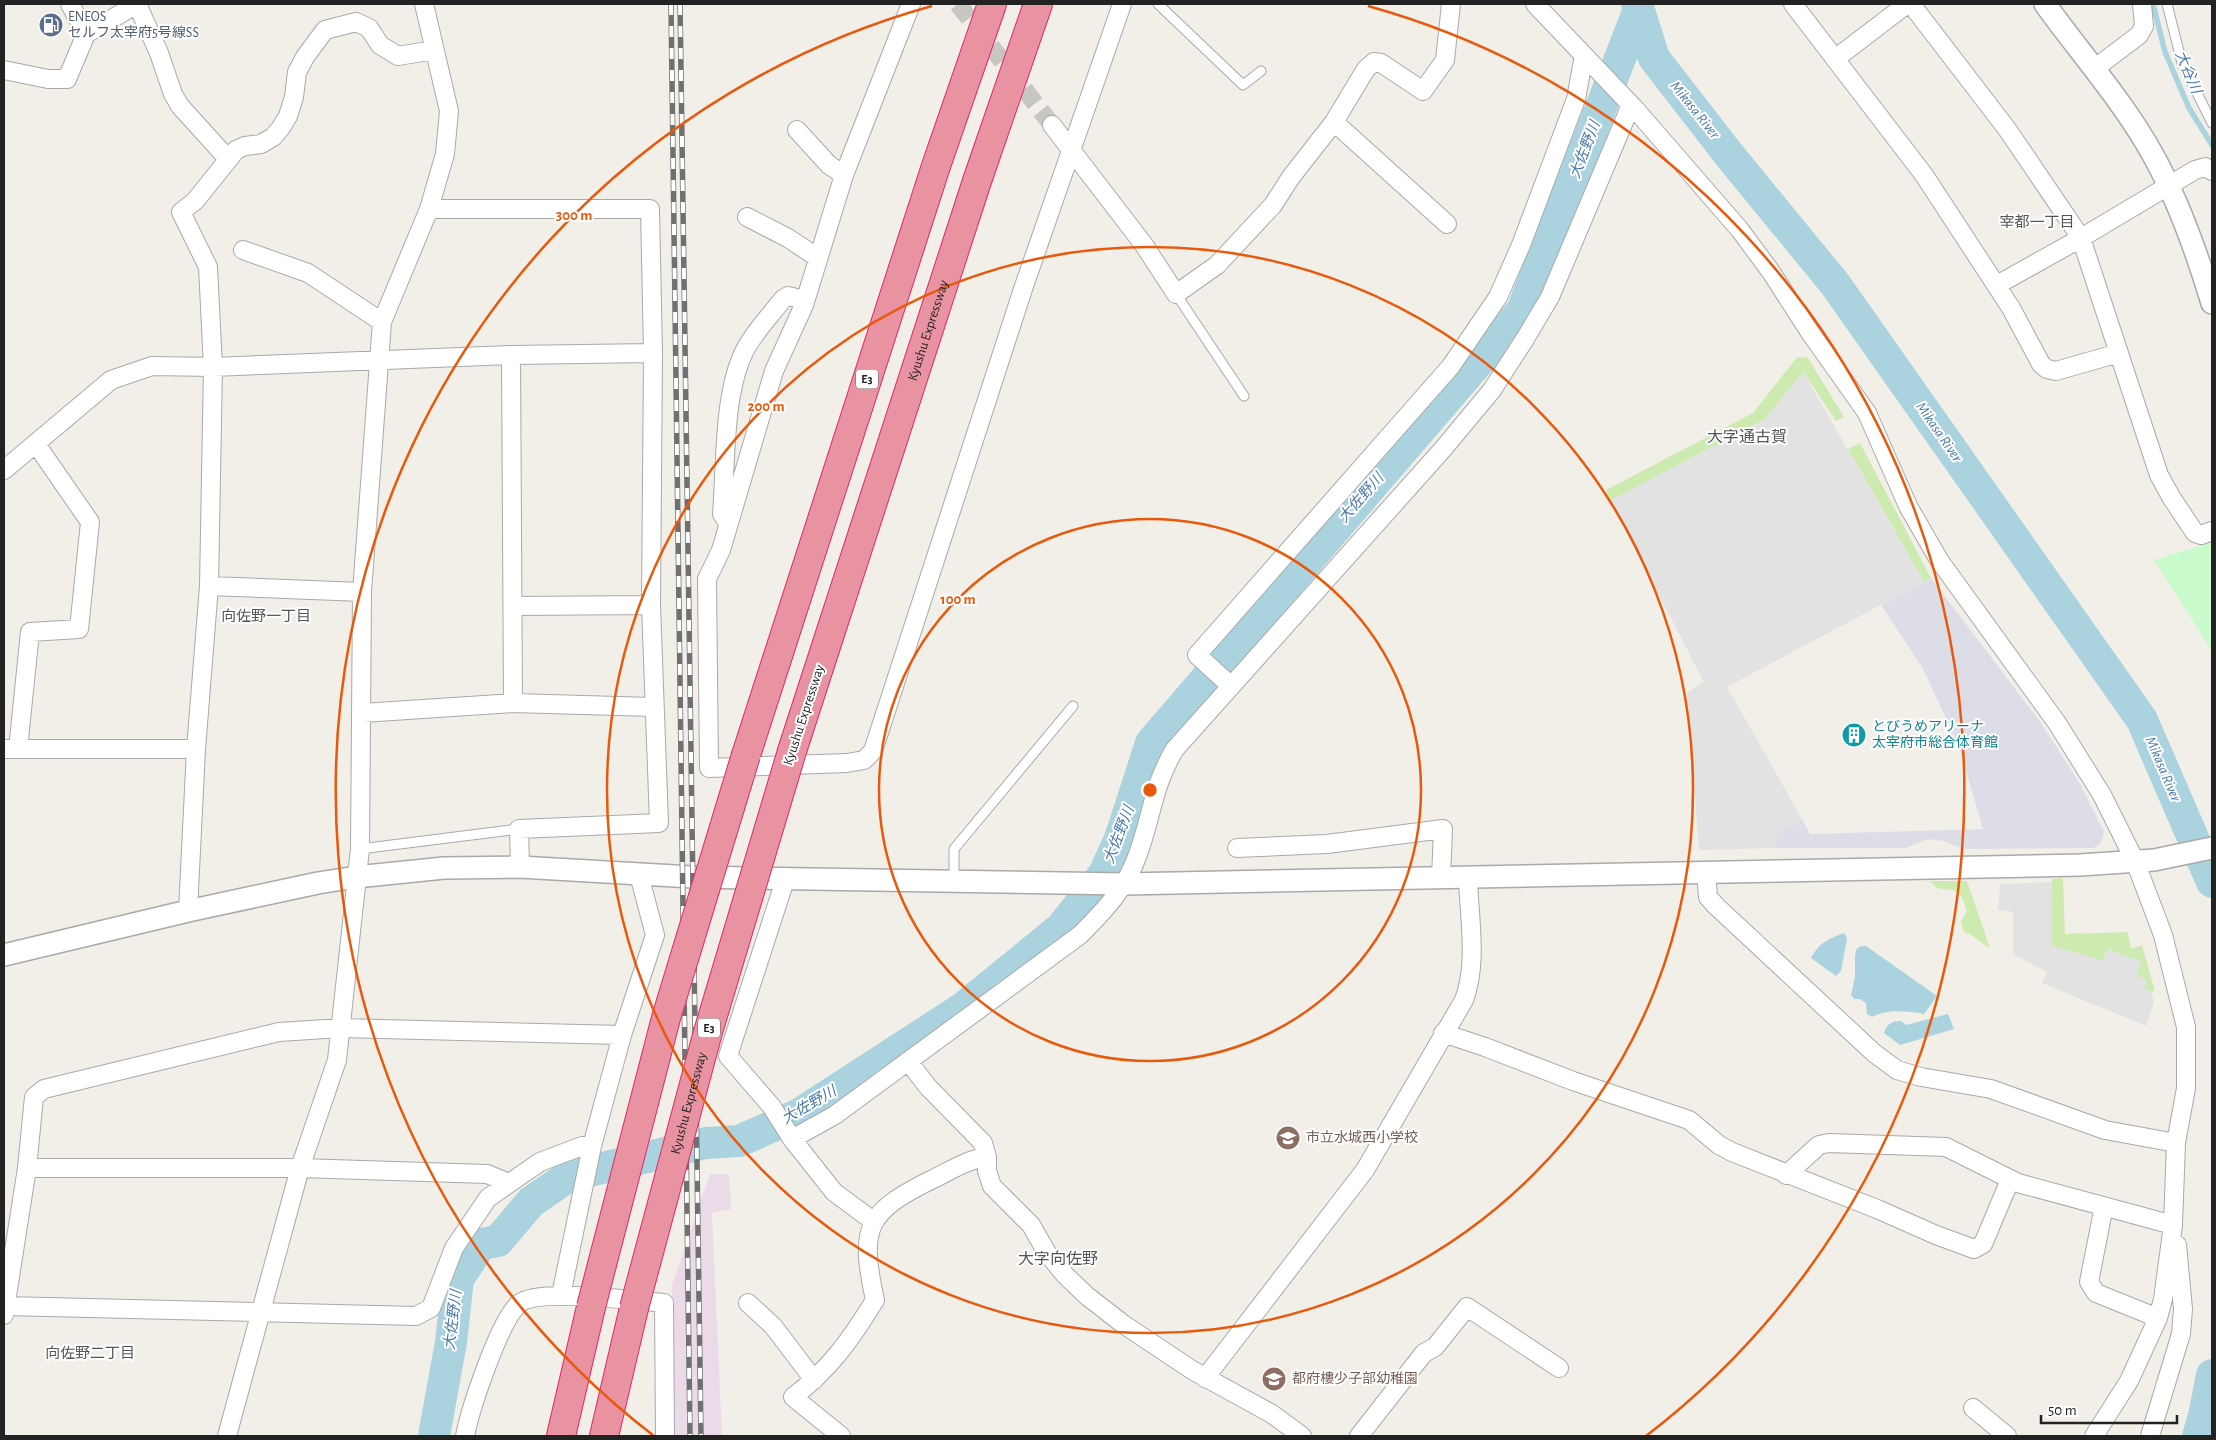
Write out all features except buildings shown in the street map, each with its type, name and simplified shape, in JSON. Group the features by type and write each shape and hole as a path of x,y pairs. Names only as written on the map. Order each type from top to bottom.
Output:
{"highway":[{"name":"E3","path":"561,1436 591,1306 666,1018 746,755 930,185 992,4"},
{"name":"Kyushu Expressway","path":"604,1436 634,1308 708,1032 792,751 977,181 1038,4"}],"street":[{"path":"70,4 86,34"},
{"path":"4,70 48,79 67,79 86,34 137,4 159,54 173,94 180,106 228,159"},
{"path":"227,1436 300,1168 337,1060 360,850 362,592 382,322 429,209 446,154 449,111 424,4"},
{"path":"910,4 844,175 805,300 774,371 721,550 707,579 709,768 847,763 864,760 873,751 1020,298 1122,4"},
{"path":"1052,125 1144,245 1176,294 1217,265 1273,205 1334,122 1366,69 1374,62 1381,63 1423,91 1445,60 1451,4"},
{"path":"1535,4 1629,103 1740,230 1771,272 1809,331 1867,413 1908,506 1939,560 2057,723 2144,861 2186,1028 2186,1088 2176,1143 2173,1225 2163,1299 2158,1318 2129,1381 2094,1436"},
{"path":"1793,4 1924,175 1997,285 2041,364 2047,370 2056,371 2119,353"},
{"path":"1835,59 1906,4"},
{"path":"1911,4 2007,128 2081,238 2159,476 2195,533 2201,535 2212,531"},
{"path":"2045,4 2094,69 2152,154 2169,185 2212,304"},
{"path":"2094,69 2139,35 2144,26 2142,4"},
{"path":"188,911 196,749 209,586 213,367 208,267 181,212 196,201 236,150 246,146 261,144 273,138 288,116 294,97 297,72 305,57 325,30 356,22 369,28 380,45 398,56 434,50"},
{"path":"1231,686 1197,655 1451,366 1498,297 1521,246 1576,99 1587,58"},
{"path":"792,1139 836,1115 1080,935 1102,913 1125,884 1138,856 1155,789 1175,748 1443,449 1492,390 1550,297 1629,103"},
{"path":"1334,122 1447,224"},
{"path":"798,130 829,165 844,175"},
{"path":"1997,285 2081,238 2195,170 2205,167 2212,172"},
{"path":"429,209 650,209 654,353 651,605 653,707 659,823 519,828 520,868"},
{"path":"747,217 788,238 818,258"},
{"path":"243,250 308,273 382,322"},
{"path":"729,523 722,514 731,389 737,368 745,349 783,299 788,296 805,300"},
{"path":"4,470 111,380 152,366 213,367 380,359 654,353"},
{"path":"511,355 514,606 512,703"},
{"path":"36,444 90,522 79,629 30,632 11,750 196,749"},
{"path":"209,586 362,592"},
{"path":"514,606 651,605"},
{"path":"362,713 512,703 653,707"},
{"path":"1237,848 1327,844 1443,829 1441,879"},
{"path":"4,955 188,911 356,877 444,868 520,868 638,875 1125,884 2080,866 2144,861 2212,848"},
{"path":"1706,872 1708,897 1716,906 1874,1052 1897,1070 1921,1077 1991,1089 2105,1130 2176,1143"},
{"path":"562,1295 592,1146 622,1035 655,935 638,875"},
{"path":"786,877 728,1056 772,1107 792,1139 834,1192 874,1221"},
{"path":"1206,1378 1365,1170 1443,1033 1464,1000 1470,986 1472,968 1468,878"},
{"path":"592,1146 582,1146 540,1162 488,1198 454,1248 431,1308 416,1316 261,1311 4,1311 27,1168 34,1097 44,1088 279,1032 341,1028 622,1035"},
{"path":"1443,1033 1573,1081 1689,1120 1719,1145 1732,1152 1974,1249 1983,1244 2010,1180"},
{"path":"908,1061 928,1086 983,1143 987,1157 987,1171 992,1186 1032,1225 1047,1253 1065,1275 1087,1296 1123,1324 1206,1378 1252,1402 1302,1436"},
{"path":"1786,1174 1819,1145 1829,1143 1946,1148 2010,1180 2173,1225"},
{"path":"842,1436 793,1397 827,1368 852,1338 875,1300 868,1267 868,1244 874,1221 890,1202 978,1158 987,1157"},
{"path":"27,1168 300,1168 487,1174 509,1182"},
{"path":"2104,1206 2090,1282 2092,1289 2096,1293 2158,1318"},
{"path":"2150,1436 2181,1334 2183,1309 2180,1255 2173,1225"},
{"path":"466,1436 501,1329 521,1302 562,1295 664,1303 665,1436"},
{"path":"748,1303 773,1326 814,1380"},
{"path":"1359,1436 1424,1353 1435,1347 1467,1307 1558,1368"},
{"path":"1973,1408 2007,1436"}],"lane":[{"path":"1158,4 1243,85 1261,71"},
{"path":"2167,4 2182,63 2212,123"},
{"path":"1176,294 1244,396"},
{"path":"954,882 954,849 1073,706"},
{"path":"360,850 519,828"}],"shaded area":[{"path":"1803,372 1924,582 1727,687 1802,819 1776,834 1776,848 1699,850 1687,693 1704,682 1610,501 1765,419"},
{"path":"1931,578 2041,723 2080,784 2104,831 2099,845 2093,848 1963,849 1944,841 1927,839 1906,848 1776,848 1776,834 1802,819 1810,834 1983,829 1962,757 1944,714 1922,667 1881,605"},
{"path":"2052,882 2052,946 2103,961 2108,949 2142,962 2136,976 2147,980 2145,989 2151,991 2154,1002 2146,1026 2042,983 2047,972 2013,954 2013,912 1998,910 2000,884"},
{"path":"710,1174 729,1174 731,1209 712,1213 722,1436 673,1436 672,1285"}],"green space":[{"path":"1797,357 1808,358 1844,417 1836,421 1803,372 1765,419 1610,501 1606,490 1753,413"},
{"path":"1860,443 1931,578 1924,582 1848,449"},
{"path":"2212,542 2212,651 2154,560"},
{"path":"2063,878 2065,934 2128,932 2131,949 2142,945 2155,991 2151,992 2145,989 2136,976 2141,962 2108,949 2103,961 2052,946 2052,879"},
{"path":"1930,881 1967,881 1990,948 1964,932 1961,922 1967,911 1960,894 1954,890 1937,888"}],"water":[{"path":"1844,933 1847,938 1841,971 1836,976 1811,958 1825,942"},
{"path":"1866,946 1937,996 1924,1014 1891,1012 1872,1017 1867,1014 1866,1003 1860,999 1854,999 1851,995 1855,977 1855,955 1857,948"},
{"path":"1948,1014 1954,1029 1900,1045 1884,1033 1888,1025 1895,1022 1901,1021 1906,1025"}],"waterway":[{"name":"Mikasa River","path":"1637,4 1654,58 1730,156 1835,284 2142,720 2212,882"},
{"name":"大谷川","path":"2153,4 2165,52 2189,108 2212,145"},
{"name":"大佐野川","path":"434,1436 451,1342 458,1279 481,1244 498,1241 531,1202 569,1176 706,1143 739,1141 798,1115 963,1008 1061,928 1104,874 1120,839 1151,743 1522,311 1638,12"},
{"path":"2198,1436 2212,1375"}],"tunnel":[{"path":"958,4 1052,125"}],"railway":[{"path":"671,4 690,1436"},
{"path":"680,4 701,1436"}],"place":[{"name":"ENEOS セルフ太宰府5号線SS","path":"51,25"},
{"name":"とびうめアリーナ 太宰府市総合体育館","path":"1854,735"},
{"name":"市立水城西小学校","path":"1288,1138"},
{"name":"都府樓少子部幼稚園","path":"1274,1379"}],"district":[{"name":"宰都一丁目","path":"2037,222"},
{"name":"大字通古賀","path":"1747,437"},
{"name":"向佐野一丁目","path":"266,616"},
{"name":"大字向佐野","path":"1058,1259"},
{"name":"向佐野二丁目","path":"90,1353"}]}
